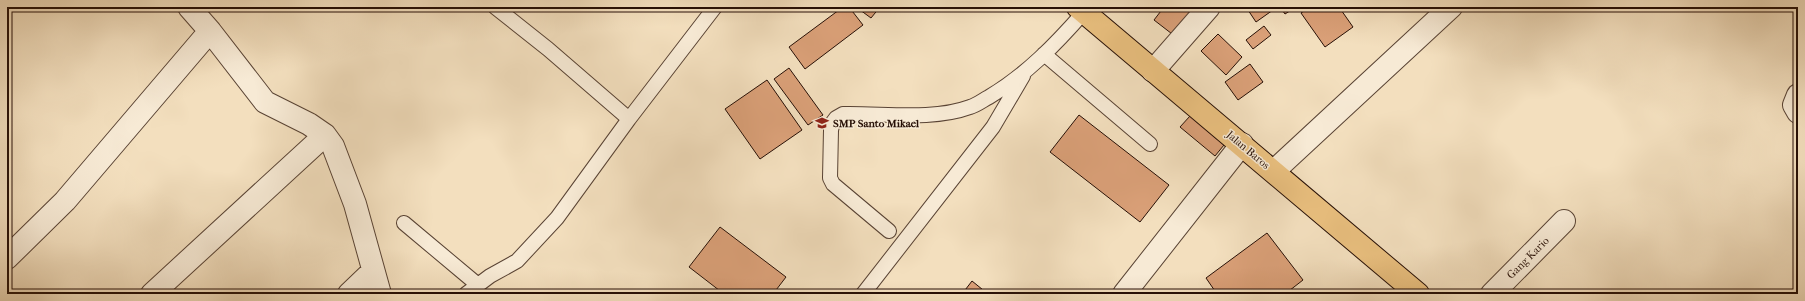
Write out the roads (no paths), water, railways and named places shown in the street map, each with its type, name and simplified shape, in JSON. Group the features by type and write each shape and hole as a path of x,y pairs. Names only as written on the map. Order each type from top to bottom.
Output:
{"main road":[{"name":"Jalan Baros","path":"1081,10 1242,144 1418,294"}],"street":[{"path":"189,7 210,31 265,102 310,124 325,135 333,146 348,182 355,204 380,294"},
{"path":"1153,71 1209,7"},
{"path":"1274,171 1451,7"},
{"path":"7,258 65,201 210,31"},
{"path":"1798,95 1794,105 1798,112"},
{"path":"152,294 325,135"},
{"path":"1124,294 1242,144"},
{"name":"Gang Kario","path":"1492,294 1564,221"},
{"path":"350,294 373,271"}],"lane":[{"path":"494,7 548,49 628,119"},
{"path":"466,294 517,261 557,218 628,119 715,7"},
{"path":"889,231 833,184 830,178 831,130 836,118 843,114 903,115 938,113 971,107 1026,72 1062,37 1081,10"},
{"path":"1044,54 1150,144"},
{"path":"863,294 993,126 1026,72"},
{"path":"404,223 478,285"}],"place":[{"name":"SMP Santo Mikael","path":"822,123"}]}
